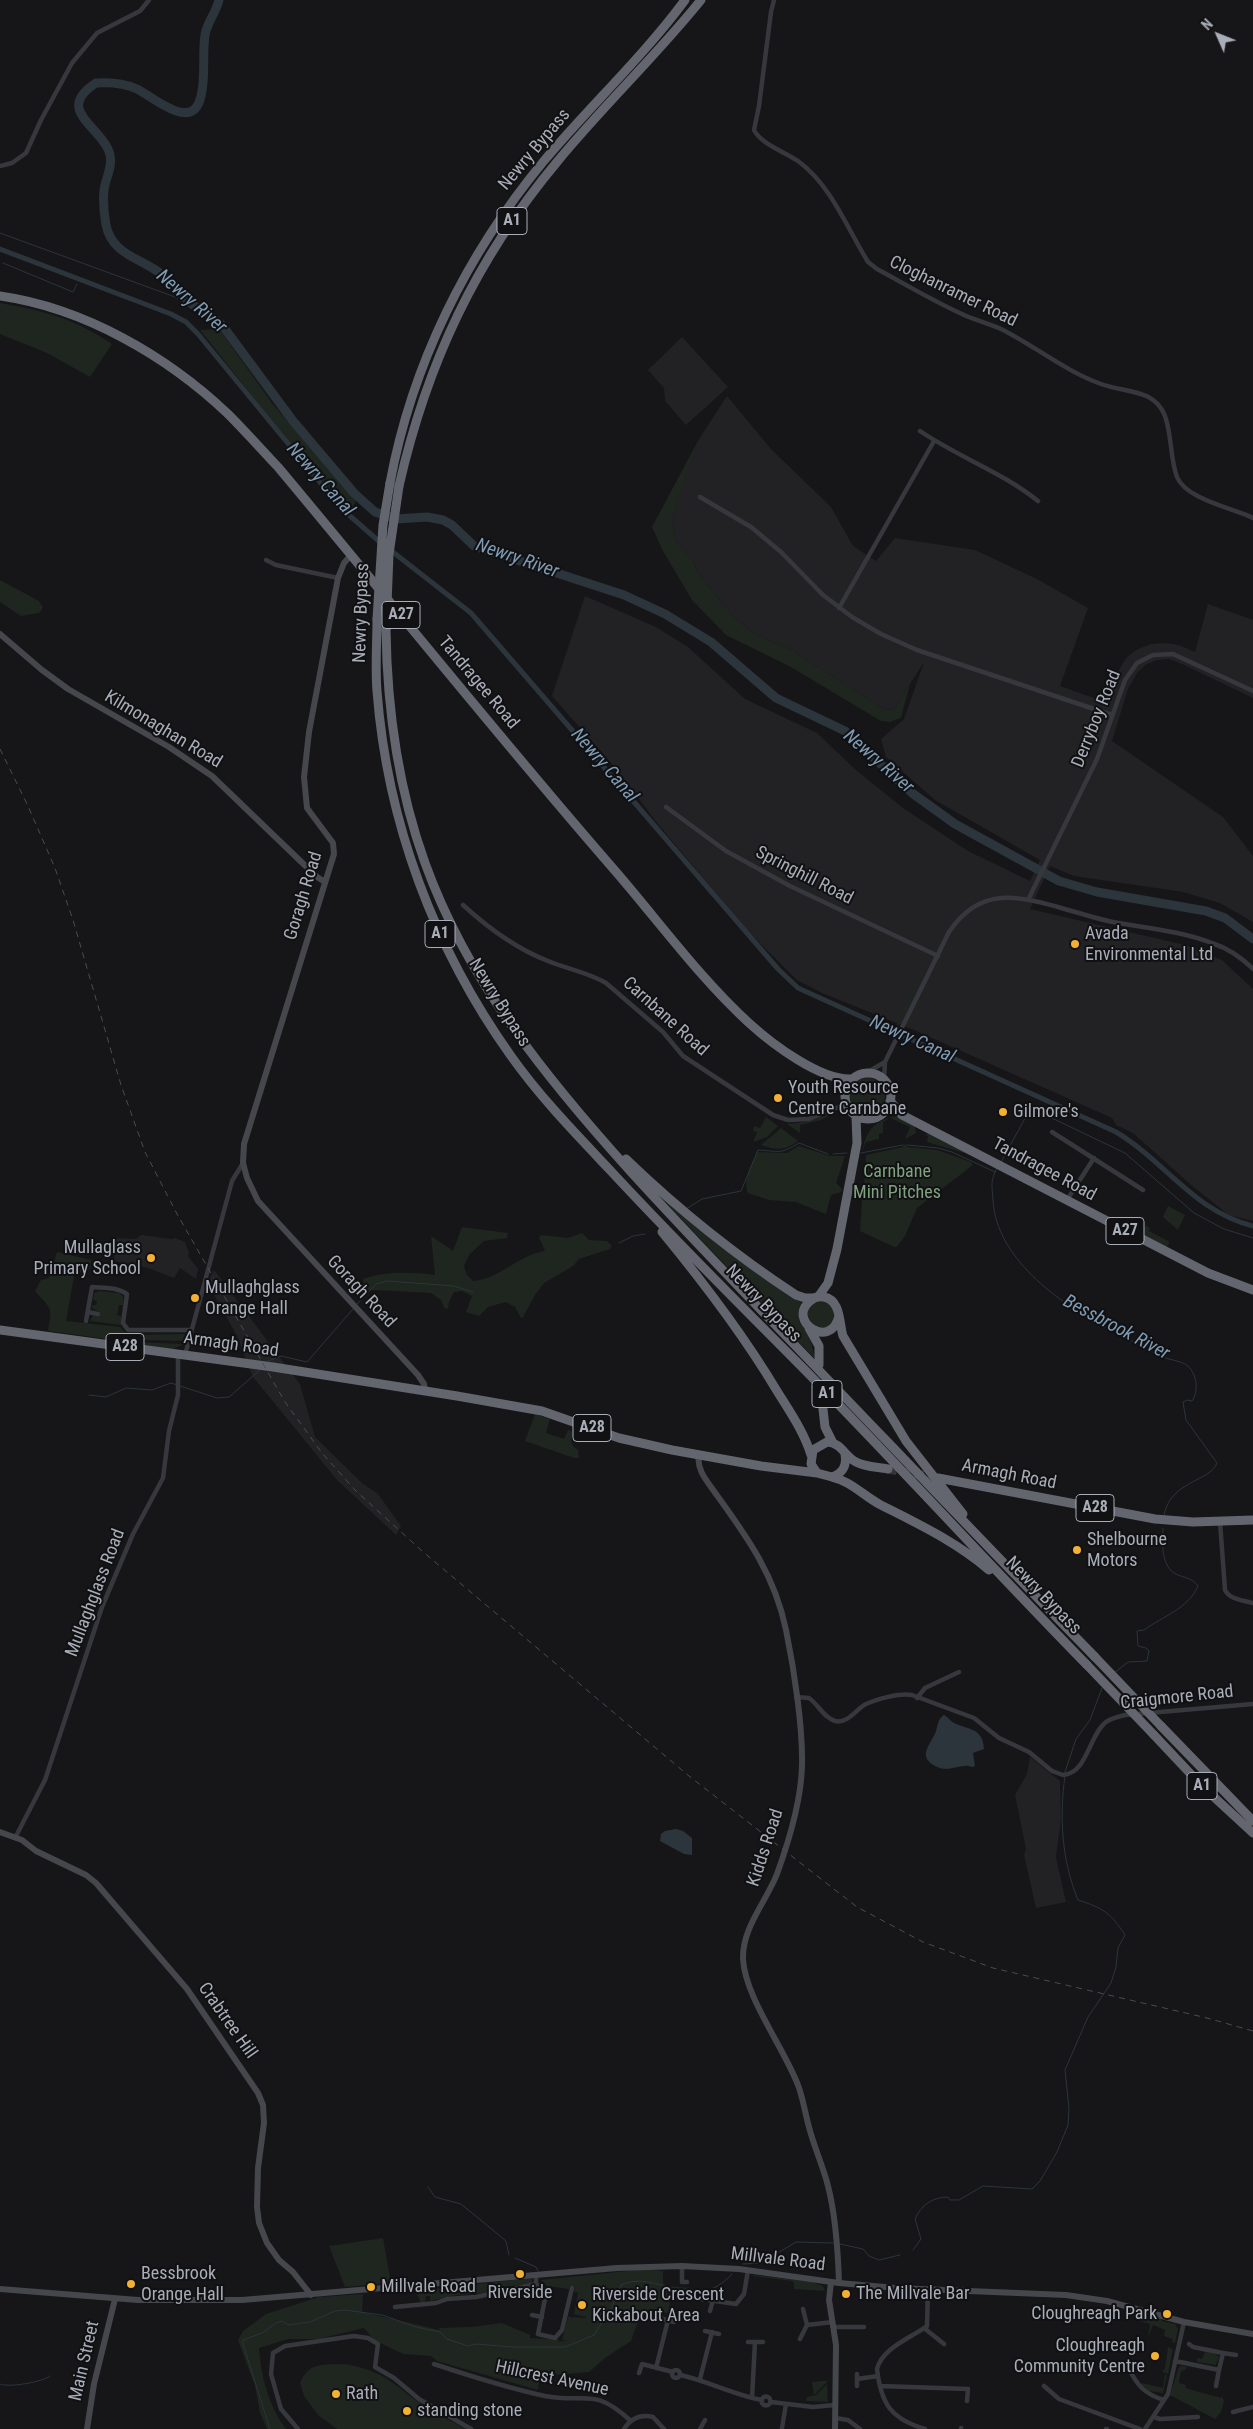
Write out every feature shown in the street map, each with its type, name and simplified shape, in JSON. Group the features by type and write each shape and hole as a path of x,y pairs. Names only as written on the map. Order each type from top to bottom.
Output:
{"highway":[{"name":"Newry Bypass","path":"685,0 636,61 538,168 504,213 473,261 444,316 423,364 396,451 382,525 377,619 376,686 390,783 402,832 418,882 443,940 476,1002 511,1056 553,1109 1202,1786 1253,1834"},
{"name":"Newry Bypass","path":"701,0 675,33 559,160 520,208 488,258 456,318 432,371 414,426 399,486 389,554 386,629 389,698 401,778 416,837 438,897 475,972 528,1050 581,1116 683,1229 1253,1820"},
{"name":"Tandragee Road","path":"0,296 35,304 78,318 117,335 179,374 228,414 252,439 351,555 578,828 718,992 749,1023 777,1045 834,1078 852,1079"},
{"path":"866,1073 878,1075 884,1079"},
{"name":"A27","path":"852,1079 866,1073"},
{"path":"834,1078 856,1116 857,1143"},
{"path":"846,1101 845,1091 852,1079"},
{"name":"A27","path":"884,1079 890,1090 890,1101"},
{"name":"Tandragee Road","path":"890,1101 902,1114 998,1165 1208,1273 1253,1290"},
{"path":"890,1101 885,1112 863,1129 857,1143 828,1284 839,1316 843,1336 890,1417 921,1462 990,1549"},
{"name":"Tandragee Road","path":"885,1112 902,1114"},
{"path":"581,1116 652,1184 733,1251 796,1295 805,1298 833,1301"},
{"path":"856,1116 875,1118"},
{"path":"632,1193 738,1329 793,1417 817,1474"},
{"path":"819,1365 818,1346 805,1323 803,1312 805,1306 816,1298 828,1284"},
{"path":"818,1346 839,1316"},
{"path":"809,1328 820,1332 830,1330"},
{"name":"Armagh Road","path":"0,1330 273,1367 542,1411 623,1439 699,1455"},
{"path":"822,1400 825,1427 833,1442 843,1449 845,1454 846,1460 842,1471"},
{"path":"793,1469 811,1458 825,1427"},
{"path":"817,1446 833,1442"},
{"path":"845,1454 859,1464 888,1469"},
{"name":"A28","path":"699,1455 761,1466 793,1469 832,1477"},
{"path":"832,1477 859,1464"},
{"path":"832,1477 842,1479 878,1504 953,1542 1020,1596"},
{"name":"Armagh Road","path":"938,1478 1155,1520 1187,1522 1253,1520"}],"street":[{"path":"0,166 12,163 26,153 49,104 72,63 97,33 140,11 149,0"},
{"name":"Cloghanramer Road","path":"774,0 754,130 759,138 799,162 814,174 826,189 868,262 877,270 963,315 1002,330 1088,379 1116,389 1144,394 1153,399 1162,409 1165,416 1178,478 1184,488 1199,497 1253,518"},
{"path":"920,431 934,441 991,470 1038,501"},
{"path":"839,608 934,441"},
{"path":"700,497 733,516 765,538 839,608 881,634 903,644 1112,715"},
{"name":"Goragh Road","path":"351,555 344,564 338,578 309,732 304,777 307,808 334,846 333,858 244,1144 243,1163 247,1178 258,1201 418,1375 424,1384 425,1391"},
{"path":"266,560 276,565 338,578"},
{"name":"Kilmonaghan Road","path":"0,634 57,682 169,747 212,776 317,878 325,882"},
{"name":"Derryboy Road","path":"1028,900 1098,759 1112,715 1130,670 1144,658 1158,654 1181,656 1253,691"},
{"name":"Springhill Road","path":"666,807 726,851 790,886 938,956"},
{"path":"884,1079 885,1062 954,924 970,908 990,899 1028,900 1110,921 1197,938 1232,952 1253,969"},
{"name":"Carnbane Road","path":"463,906 488,926 530,953 547,961 596,976 663,1032 684,1056 764,1111 781,1118 797,1120 821,1115 846,1101"},
{"path":"464,916 469,911"},
{"path":"866,1073 885,1062"},
{"path":"1052,1132 1143,1190"},
{"path":"1066,1200 1094,1158"},
{"name":"Goragh Road","path":"181,1354 190,1330 232,1181 243,1163"},
{"path":"86,1321 92,1287 116,1289 127,1294 123,1323 128,1330 190,1330"},
{"path":"88,1312 98,1314"},
{"name":"Mullaghglass Road","path":"15,1838 45,1780 102,1608 133,1534 163,1478 169,1431 178,1389 181,1354"},
{"name":"Kidds Road","path":"699,1455 699,1468 746,1533 763,1564 777,1595 786,1631 802,1748 800,1786 777,1872 771,1889 751,1925 746,1938 743,1957 744,1968 756,2001 799,2086 809,2129 828,2184 836,2236 839,2283"},
{"path":"1220,1522 1225,1590 1228,1596 1253,1603"},
{"path":"917,1698 925,1688 959,1672"},
{"name":"Craigmore Road","path":"796,1697 808,1698 829,1718 839,1721 848,1718 868,1703 905,1694 974,1718 999,1738 1029,1752 1052,1770 1068,1775 1082,1762 1096,1734 1110,1719 1124,1715 1253,1704"},
{"name":"Crabtree Hill","path":"0,1832 86,1875 108,1895 200,2006 258,2093 263,2106 264,2123 258,2168 257,2207 259,2223 267,2242 279,2260 293,2272 310,2295"},
{"path":"682,2266 682,2282 687,2282"},
{"name":"Millvale Road","path":"0,2289 115,2299 233,2300 625,2268 682,2266 748,2270 839,2283 928,2290 1066,2295 1108,2301 1184,2322 1253,2334"},
{"path":"694,2298 731,2304 739,2302 744,2294 748,2270"},
{"path":"536,2275 536,2284 545,2292 538,2334 555,2338 558,2336 572,2288"},
{"path":"831,2282 829,2300 836,2344 835,2429"},
{"path":"395,2308 436,2303 446,2299 476,2297 536,2284"},
{"path":"925,2429 903,2422 885,2403 878,2376 878,2364 883,2357 924,2328 928,2322 928,2290"},
{"name":"Main Street","path":"87,2429 94,2384 115,2299"},
{"path":"710,2311 713,2300"},
{"path":"800,2339 807,2325 803,2309"},
{"path":"532,2315 542,2317"},
{"path":"656,2368 668,2320"},
{"path":"1145,2429 1164,2400 1184,2322"},
{"path":"807,2325 864,2327"},
{"path":"924,2328 938,2343 944,2344"},
{"path":"706,2331 719,2334"},
{"path":"700,2379 712,2332"},
{"path":"298,2429 281,2409 271,2374 273,2354 285,2346 354,2336 368,2338 378,2344 375,2367 394,2378 419,2399 471,2429"},
{"path":"748,2342 763,2342"},
{"path":"752,2398 755,2342"},
{"path":"1189,2344 1193,2347 1236,2355"},
{"path":"1216,2386 1223,2353"},
{"path":"1175,2361 1219,2370"},
{"name":"Hillcrest Avenue","path":"434,2364 547,2396 596,2398 615,2407 630,2421"},
{"path":"639,2374 642,2364 673,2372 678,2370 680,2375 700,2379 752,2398 762,2400 766,2396 770,2402 813,2407 835,2405"},
{"path":"1128,2367 1138,2387 1145,2393 1164,2400"},
{"path":"444,2375 446,2368"},
{"path":"857,2386 857,2376 878,2376"},
{"path":"880,2386 968,2389 967,2401"},
{"path":"1044,2386 1059,2399 1140,2429"},
{"path":"782,2428 786,2404"},
{"path":"1233,2412 1253,2407"},
{"path":"624,2429 630,2421 641,2415 653,2416 664,2429"},
{"path":"1154,2416 1160,2419 1198,2417"},
{"path":"835,2418 848,2420 860,2429"},
{"path":"696,2421 702,2425"}],"shaded area":[{"path":"682,337 728,387 686,425 665,401 664,388 648,370"},
{"path":"727,396 771,449 831,507 853,546 876,561 895,538 975,550 1037,579 1088,608 1060,686 1105,702 1126,658 1136,650 1151,644 1166,643 1179,645 1195,652 1208,604 1253,620 1253,698 1182,664 1169,659 1157,660 1145,665 1137,673 1128,689 1112,741 1223,817 1253,856 1253,922 1220,903 1183,892 1074,876 1050,866 1030,909 1189,946 1222,960 1253,989 1253,1221 1229,1215 1191,1185 1133,1133 1116,1125 1112,1118 914,1030 822,993 797,980 748,931 657,823 618,771 552,696 585,596 656,627 688,647 745,699 817,733 856,770 903,808 968,851 1030,881 1040,860 935,800 886,757 881,739 904,719 924,662 894,709 885,710 790,649 754,634 733,616 699,575 692,559 675,539 672,519 687,471 699,439"},
{"name":"Mullaglass Primary School","path":"141,1235 175,1238 185,1242 189,1253 188,1256 198,1269 196,1279 180,1268 174,1278 148,1268 114,1261 116,1238 136,1239"},
{"path":"214,1270 300,1384 315,1437 362,1483 378,1494 401,1526 396,1535 337,1480 253,1377 237,1336 207,1282"},
{"path":"944,1715 954,1723 974,1730 981,1737 984,1749 973,1753 975,1766 946,1769 929,1762 926,1754 927,1749 939,1720"},
{"path":"1030,1757 1060,1781 1061,1819 1056,1857 1066,1902 1036,1908 1024,1855 1026,1849 1015,1795 1027,1774"},
{"path":"676,1829 683,1831 692,1838 692,1855 684,1854 660,1841 661,1834 665,1831"}],"green space":[{"path":"0,303 58,317 98,335 112,344 90,377 47,353 0,334"},
{"path":"219,329 272,403 356,500 350,514 283,435 200,330"},
{"path":"699,439 672,519 675,539 692,559 699,575 733,616 754,634 790,649 885,710 894,709 910,684 901,718 890,722 881,721 791,667 726,635 692,600 663,551 652,527"},
{"path":"0,580 39,601 43,608 39,613 21,616 0,602"},
{"path":"922,970 924,971 898,1027 896,1026"},
{"path":"867,1078 874,1079 880,1083 884,1089 884,1103 880,1109 874,1113 867,1114 860,1113 854,1109 850,1103 849,1096 850,1089 854,1083 860,1079"},
{"path":"834,1113 821,1120 800,1125 800,1133 787,1124 805,1122"},
{"path":"896,1116 915,1127 916,1133 905,1139 910,1127 890,1118 883,1122 883,1133 879,1134 879,1139 866,1142 862,1152 866,1137 873,1127 888,1118"},
{"path":"766,1117 778,1126 767,1137 753,1142 757,1132 753,1131 754,1126 760,1128"},
{"path":"781,1128 798,1141 789,1147 780,1149 761,1145"},
{"path":"928,1134 978,1157 927,1142 928,1136 925,1135"},
{"name":"Carnbane Mini Pitches","path":"904,1144 908,1147 937,1150 971,1162 973,1165 917,1208 905,1236 897,1247 894,1247 860,1231 862,1200 853,1194 854,1191 864,1188 866,1155 903,1147"},
{"name":"Carnbane Mini Pitches","path":"799,1146 830,1156 845,1156 836,1183 842,1189 841,1192 831,1195 826,1214 796,1202 769,1200 748,1193 746,1188 750,1167 757,1152 787,1153"},
{"path":"647,1183 799,1300 801,1303 799,1319 810,1339 815,1359"},
{"path":"1168,1206 1185,1215 1178,1230 1163,1217"},
{"path":"1146,1225 1150,1228 1149,1231 1170,1242 1167,1247 1140,1234"},
{"path":"462,1227 508,1233 507,1238 484,1241 469,1255 464,1266 467,1275 473,1281 492,1276 526,1257 545,1251 539,1238 541,1235 568,1238 582,1233 589,1240 607,1241 612,1246 610,1249 579,1259 573,1266 544,1283 521,1318 515,1307 506,1302 488,1307 479,1316 466,1312 472,1296 462,1291 454,1292 448,1308 445,1309 441,1300 431,1293 370,1290 365,1297 363,1279 371,1276 399,1273 435,1275 431,1236 453,1251"},
{"path":"57,1252 91,1260 90,1269 85,1268 84,1273 75,1271 66,1321 120,1327 127,1334 134,1335 185,1334 183,1341 107,1339 48,1331 49,1308 35,1291 41,1280 49,1278"},
{"path":"99,1291 119,1293 123,1296 123,1305 119,1305 117,1315 121,1316 121,1325 90,1321 93,1315 99,1316 100,1312 92,1308 92,1305 96,1305 97,1301 93,1300 94,1293"},
{"path":"821,1300 831,1304 835,1314 831,1324 821,1328 811,1324 807,1314 811,1304"},
{"path":"105,1341 184,1344 173,1349"},
{"path":"535,1414 550,1419 546,1433 564,1439 568,1430 574,1432 571,1441 578,1450 579,1458 574,1458 525,1441"},
{"path":"383,2238 391,2283 345,2287 329,2246"},
{"path":"647,2269 663,2271 663,2283 667,2286 693,2288 690,2293 672,2293 669,2298 670,2313 642,2311 631,2341 605,2358 589,2372 540,2376 538,2390 437,2361 431,2356 403,2354 374,2340 364,2328 318,2339 288,2339 259,2348 267,2391 275,2411 286,2429 267,2429 260,2413 255,2386 238,2340 243,2331 266,2314 319,2297 363,2294 362,2312 440,2330 439,2328 472,2327 502,2323 530,2335 530,2338 560,2340 558,2342 568,2340 562,2340 568,2317 586,2317 574,2314 578,2293 574,2292 575,2287 570,2286 569,2289 547,2286 541,2280"},
{"path":"754,2275 812,2282 823,2286 825,2291 794,2289 792,2281"},
{"path":"532,2278 532,2283 497,2288 483,2293 457,2295 430,2301 430,2296 426,2296 425,2302 421,2304 416,2291"},
{"path":"1126,2311 1161,2318 1162,2321 1175,2324 1178,2329 1175,2343 1172,2342 1173,2339 1164,2336 1165,2330 1153,2325 1148,2338 1150,2324 1136,2320 1136,2317 1126,2314"},
{"path":"1168,2347 1173,2349 1168,2374 1162,2372 1165,2368"},
{"path":"1205,2352 1216,2354 1219,2357 1216,2365 1197,2362 1197,2358 1202,2359"},
{"path":"345,2364 375,2372 425,2407 466,2429 337,2429 318,2415 304,2396 300,2383 308,2371 313,2368 324,2365"},
{"path":"1179,2367 1187,2367 1181,2371 1179,2383 1186,2385 1185,2388 1221,2398 1222,2396 1224,2401 1221,2412 1215,2419 1170,2395"},
{"path":"1165,2375 1167,2375 1163,2393 1149,2391 1142,2385 1142,2383 1163,2388"},
{"path":"828,2381 814,2395 812,2382"},
{"path":"827,2384 828,2402 806,2401 807,2397 816,2395"}],"waterway":[{"name":"Newry River","path":"219,0 205,35 203,81 197,107 190,112 173,110 137,89 117,83 96,83 85,92 79,101 79,109 82,116 102,140 110,154 111,159 104,194 106,225 114,243 128,255 161,274 183,298 222,325 293,421 354,493 375,512 396,519 427,517 443,520 452,525 474,546 624,595 665,614 711,642 776,698 845,731 912,793 955,824 1059,881 1097,892 1206,911 1225,918 1253,939"},
{"path":"0,233 186,301"},
{"name":"Newry Canal","path":"0,249 171,314 186,322 198,334 341,508 382,544"},
{"path":"3,263 73,292 77,284"},
{"name":"Newry Canal","path":"389,549 471,613 778,969 798,988 1116,1132 1150,1157 1196,1198 1232,1219 1253,1226"},
{"name":"Bessbrook River","path":"1001,1162 1028,1113 1035,1110 1125,1153 1194,1213 1224,1229 1253,1238"},
{"path":"686,1209 702,1199 741,1191 758,1150 783,1151 799,1143 828,1154"},
{"path":"861,1153 903,1145"},
{"path":"907,1145 938,1148 952,1152 995,1172"},
{"path":"833,1154 847,1153"},
{"name":"Bessbrook River","path":"997,1168 992,1180 997,1222 1006,1243 1020,1262 1037,1280 1076,1310 1157,1354 1185,1364 1195,1378 1196,1393 1192,1401 1187,1400 1183,1402 1186,1420 1217,1463 1207,1474 1182,1488 1174,1495 1168,1503 1164,1515"},
{"path":"619,1243 633,1236 645,1234"},
{"path":"357,1304 376,1284 387,1281 454,1286 473,1292"},
{"path":"268,1361 281,1356 307,1362 353,1309"},
{"path":"89,1395 106,1397 126,1388 152,1390 171,1383 217,1398 229,1397 260,1370"},
{"name":"Bessbrook River","path":"1114,1673 1128,1662 1147,1661 1149,1651 1138,1646 1137,1631 1144,1630 1182,1606 1194,1594 1198,1586 1190,1579 1177,1575 1170,1569 1163,1552 1163,1528"},
{"name":"Bessbrook River","path":"1065,1772 1076,1739 1090,1720 1102,1688"},
{"name":"Bessbrook River","path":"913,2250 921,2239 915,2219 924,2206 937,2198 948,2197 950,2200 959,2200 983,2186 1032,2189 1040,2181 1057,2152 1068,2125 1069,2109 1065,2070 1088,2017 1111,1983 1116,1967 1118,1948 1125,1935 1106,1912 1078,1900 1068,1870 1063,1839 1062,1808 1065,1776"},
{"path":"428,2187 435,2197 461,2204 506,2241 509,2255"},
{"name":"Bessbrook River","path":"743,2264 761,2263 796,2242 833,2243"},
{"name":"Bessbrook River","path":"840,2244 863,2249 869,2256 879,2260 900,2255"},
{"path":"515,2258 536,2267 538,2271"},
{"name":"Bessbrook River","path":"270,2429 243,2340 262,2333 276,2323 282,2321 288,2325 310,2322 335,2311 345,2310 382,2315 416,2327 440,2332 447,2339 468,2346 476,2344 513,2347 565,2347 594,2335 612,2307 621,2285 635,2281 649,2282 689,2292 703,2291 717,2286 732,2274"},
{"path":"0,2384 25,2384 50,2376"}],"tunnel":[{"path":"888,1469 938,1478"}],"railway":[{"path":"0,749 28,806 55,868 73,920 121,1085 145,1152 177,1214 285,1402 322,1453 355,1490 422,1551 689,1776 857,1907 923,1942 993,1968 1207,2018 1253,2031"}],"place":[{"name":"Avada Environmental Ltd","path":"1075,944"},
{"name":"Youth Resource Centre Carnbane","path":"778,1098"},
{"name":"Gilmore's","path":"1003,1112"},
{"name":"Mullaglass Primary School","path":"151,1258"},
{"name":"Mullaghglass Orange Hall","path":"195,1298"},
{"name":"Shelbourne Motors","path":"1077,1550"},
{"name":"Riverside","path":"520,2274"},
{"name":"Bessbrook Orange Hall","path":"131,2284"},
{"name":"Millvale Road","path":"371,2287"},
{"name":"The Millvale Bar","path":"846,2294"},
{"name":"Riverside Crescent Kickabout Area","path":"582,2305"},
{"name":"Cloughreagh Park","path":"1167,2314"},
{"name":"Cloughreagh Community Centre","path":"1155,2356"},
{"name":"Rath","path":"336,2394"},
{"name":"standing stone","path":"407,2411"}]}
